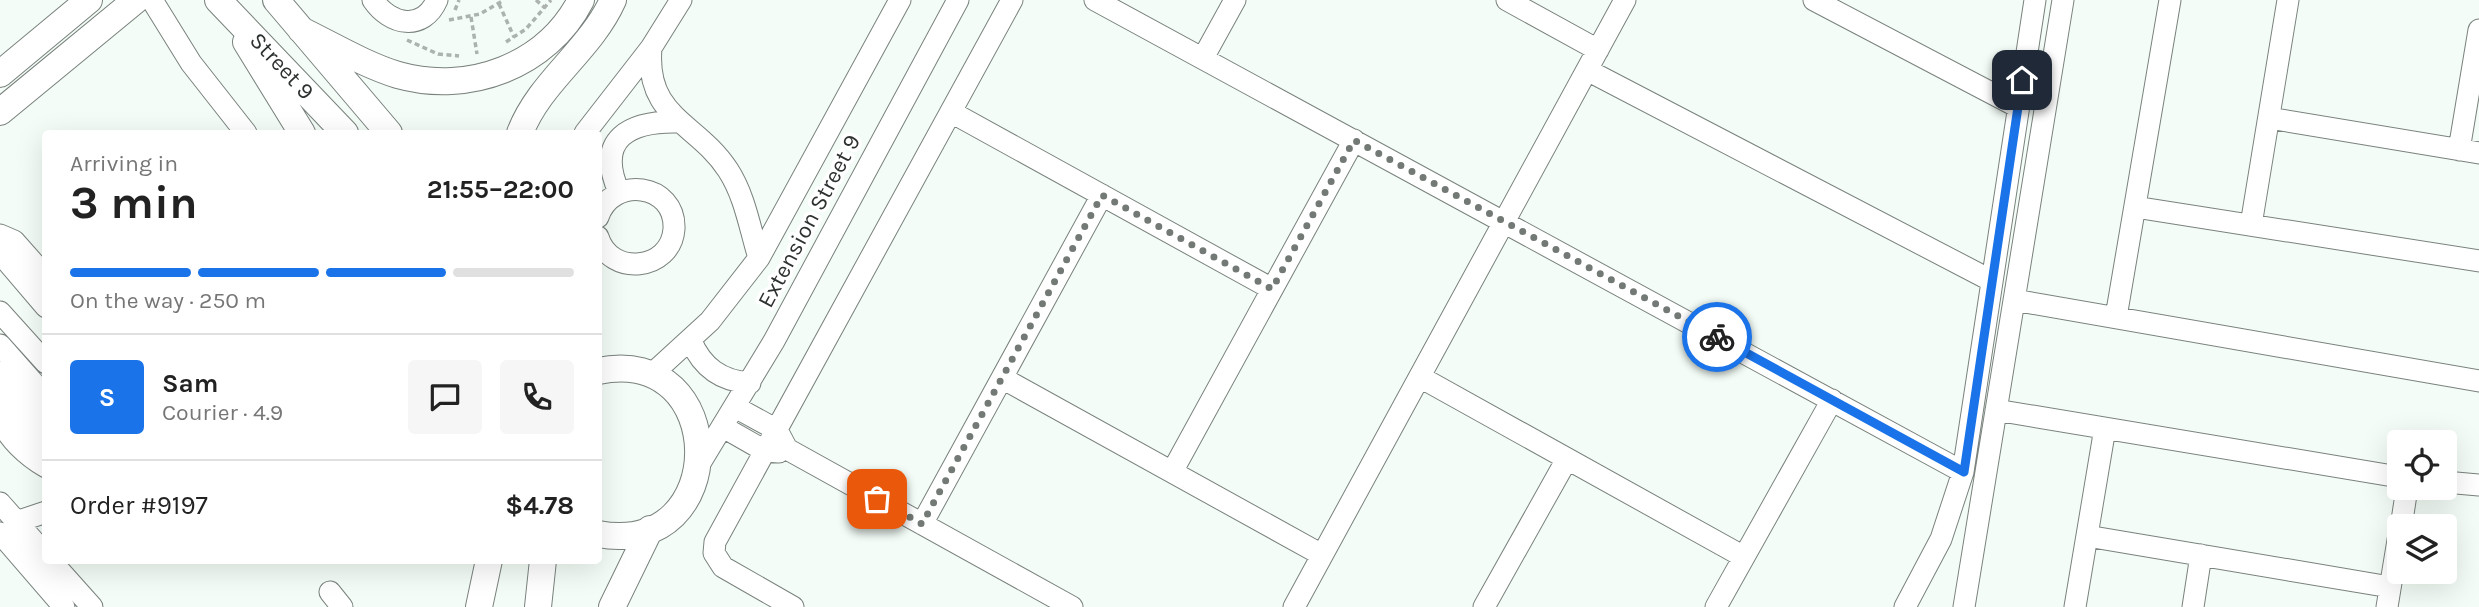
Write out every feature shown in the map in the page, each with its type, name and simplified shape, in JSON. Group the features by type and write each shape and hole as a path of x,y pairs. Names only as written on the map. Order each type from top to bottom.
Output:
{"main road":[{"path":"0,74 89,0"},
{"path":"0,112 56,69 136,0"},
{"name":"Street 9","path":"276,0 386,130"},
{"path":"301,30 395,74 414,79 452,81 490,75 526,59 556,35 581,0"},
{"path":"522,130 543,92 584,49 613,0"},
{"path":"226,8 264,75 300,130"},
{"name":"Street 9","path":"226,8 342,130"},
{"path":"602,371 627,369 651,375 673,390 690,411 699,436 700,463 694,484 683,502 650,529 612,607"},
{"path":"602,534 622,536 650,529"},
{"path":"480,603 487,564"},
{"path":"538,607 543,564"}],"street":[{"path":"152,0 185,55 244,130"},
{"path":"373,0 391,19 407,23 421,19 438,0"},
{"path":"587,130 651,48 681,0"},
{"name":"Extension Street 9","path":"651,375 691,341 727,301 759,258 885,10 900,0"},
{"name":"Extension Street 9","path":"700,463 750,383 958,0"},
{"path":"793,607 723,567 714,553 715,542 765,451 782,439 1012,0"},
{"path":"1095,0 1964,472"},
{"path":"1203,58 1235,0"},
{"path":"1507,0 1598,50"},
{"path":"1294,607 1625,0"},
{"path":"1814,0 2018,107"},
{"path":"1905,607 1941,539 1964,472 2035,0"},
{"path":"1964,607 2063,0"},
{"path":"2116,317 2170,0"},
{"path":"2251,225 2288,0"},
{"path":"2269,118 2469,151 2479,30"},
{"path":"651,48 653,83 662,104 678,122 711,148 730,172 742,201 759,258"},
{"path":"1587,70 1992,281"},
{"path":"951,112 1272,289"},
{"path":"619,192 611,163 621,138 642,123 678,122"},
{"path":"1172,472 1354,140"},
{"path":"602,209 619,192 639,188 658,195 665,202 673,220 671,240 660,257 642,265 632,265 613,258 602,245"},
{"path":"922,524 1102,195"},
{"path":"2135,207 2479,261"},
{"path":"0,234 14,241 42,272"},
{"path":"0,253 42,302"},
{"path":"2014,300 2479,381"},
{"path":"0,312 42,359"},
{"path":"691,341 701,360 718,375 750,383"},
{"path":"0,345 42,392"},
{"path":"0,372 42,419"},
{"path":"1420,377 1744,557"},
{"path":"1002,378 1322,555"},
{"path":"1716,607 1832,400"},
{"path":"0,405 42,447"},
{"path":"0,405 4,429 26,453 42,464"},
{"path":"735,407 782,439 922,524 1072,607"},
{"path":"1996,410 2387,475"},
{"path":"723,427 765,451"},
{"path":"2075,607 2105,428"},
{"path":"1484,607 1567,459"},
{"path":"2457,483 2479,485"},
{"path":"0,503 64,607"},
{"path":"13,528 42,514"},
{"path":"13,528 42,531"},
{"path":"13,528 42,552"},
{"path":"2087,536 2201,555 2389,597"},
{"path":"2193,607 2201,555"},
{"path":"54,564 92,607"}],"path":[{"path":"449,20 471,17 503,0"},
{"path":"536,0 545,8"},
{"path":"503,44 514,37 551,0"},
{"path":"498,4 514,37"},
{"path":"391,19 399,32 414,44 438,54 464,56 478,54 471,17"}],"way so far":[{"path":"877,499 922,524 1102,195 1272,289 1354,140 1717,337"}],"route":[{"path":"1717,337 1964,472 2022,80"}]}
